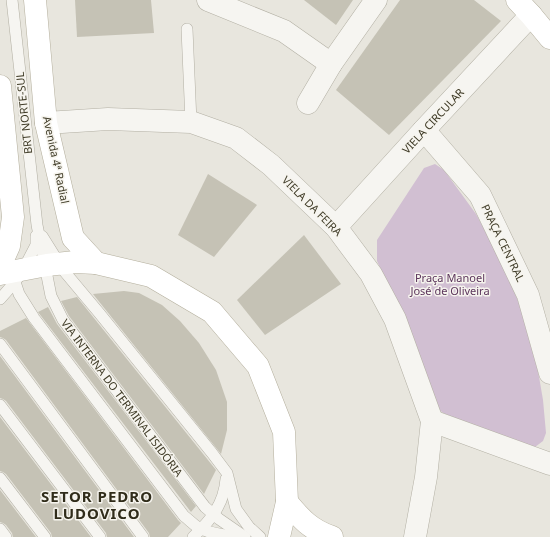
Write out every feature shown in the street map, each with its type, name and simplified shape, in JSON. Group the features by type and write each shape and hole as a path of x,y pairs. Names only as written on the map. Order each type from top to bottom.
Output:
{"main road":[{"name":"Avenida 4ª Radial","path":"35,0 46,123 73,238 96,263"},
{"path":"524,8 550,38"},
{"path":"0,86 2,132 13,217 9,246 0,266"},
{"path":"13,275 52,265 75,262 96,263 151,276 212,312 258,366 284,432 287,502 279,537"},
{"path":"287,502 300,518 311,527 332,537"}],"street":[{"path":"208,0 284,31 331,64"},
{"path":"308,103 331,64 376,0"},
{"name":"VIELA CIRCULAR","path":"336,227 424,130 524,8"},
{"name":"VIELA DA FEIRA","path":"46,123 108,119 191,122 236,138 271,165 336,227 372,274 394,319 432,420 426,477 415,537"},
{"name":"PRAÇA CENTRAL","path":"424,130 480,195 528,295 550,373"},
{"path":"432,420 550,464"}],"lane":[{"name":"BRT NORTE-SUL","path":"12,0 36,225"},
{"path":"186,29 191,122"},
{"name":"VIA INTERNA DO TERMINAL ISIDÓRIA","path":"36,225 43,239 52,265 51,296 63,320 205,507 245,537"},
{"path":"0,299 13,275 36,245 36,225"},
{"name":"VIA INTERNA DO TERMINAL ISIDÓRIA","path":"52,265 100,314 212,453 227,473 236,509 249,527 260,537"},
{"name":"VIA INTERNA DO TERMINAL ISIDÓRIA","path":"13,275 19,294 34,318 184,516 196,526 196,534 214,533 236,537"},
{"path":"0,344 143,537"},
{"path":"0,405 100,537"},
{"path":"196,534 214,515 225,491 227,473"},
{"path":"0,478 45,537"},
{"path":"0,529 6,537"}],"green space":[{"name":"Praça Manoel José de Oliveira","path":"435,164 444,170 476,214 501,260 521,308 536,359 543,400 546,433 543,441 535,447 526,447 443,413 434,405 412,337 377,261 377,240 424,168"}],"building":[{"path":"75,0 151,0 154,33 77,37"},
{"path":"304,0 353,0 336,25"},
{"path":"400,0 474,0 501,21 389,135 336,90"},
{"path":"208,174 257,205 214,257 178,235"},
{"path":"304,235 341,284 265,335 237,300"},
{"path":"124,291 139,293 162,305 180,321 199,343 216,370 227,402 227,430 221,454 93,294"},
{"path":"77,297 216,470 204,494 69,316 61,301"},
{"path":"48,307 57,324 196,506 191,512 38,312"},
{"path":"26,318 181,523 168,537 150,537 149,533 6,340 0,337 0,331"},
{"path":"0,356 134,537 107,537 106,533 6,401 0,398"},
{"path":"0,417 91,537 52,537 51,533 6,474 0,471"},
{"path":"0,490 36,537 13,537 6,525 0,522"}],"district":[{"name":"SETOR PEDRO LUDOVICO","path":"97,506"}]}
